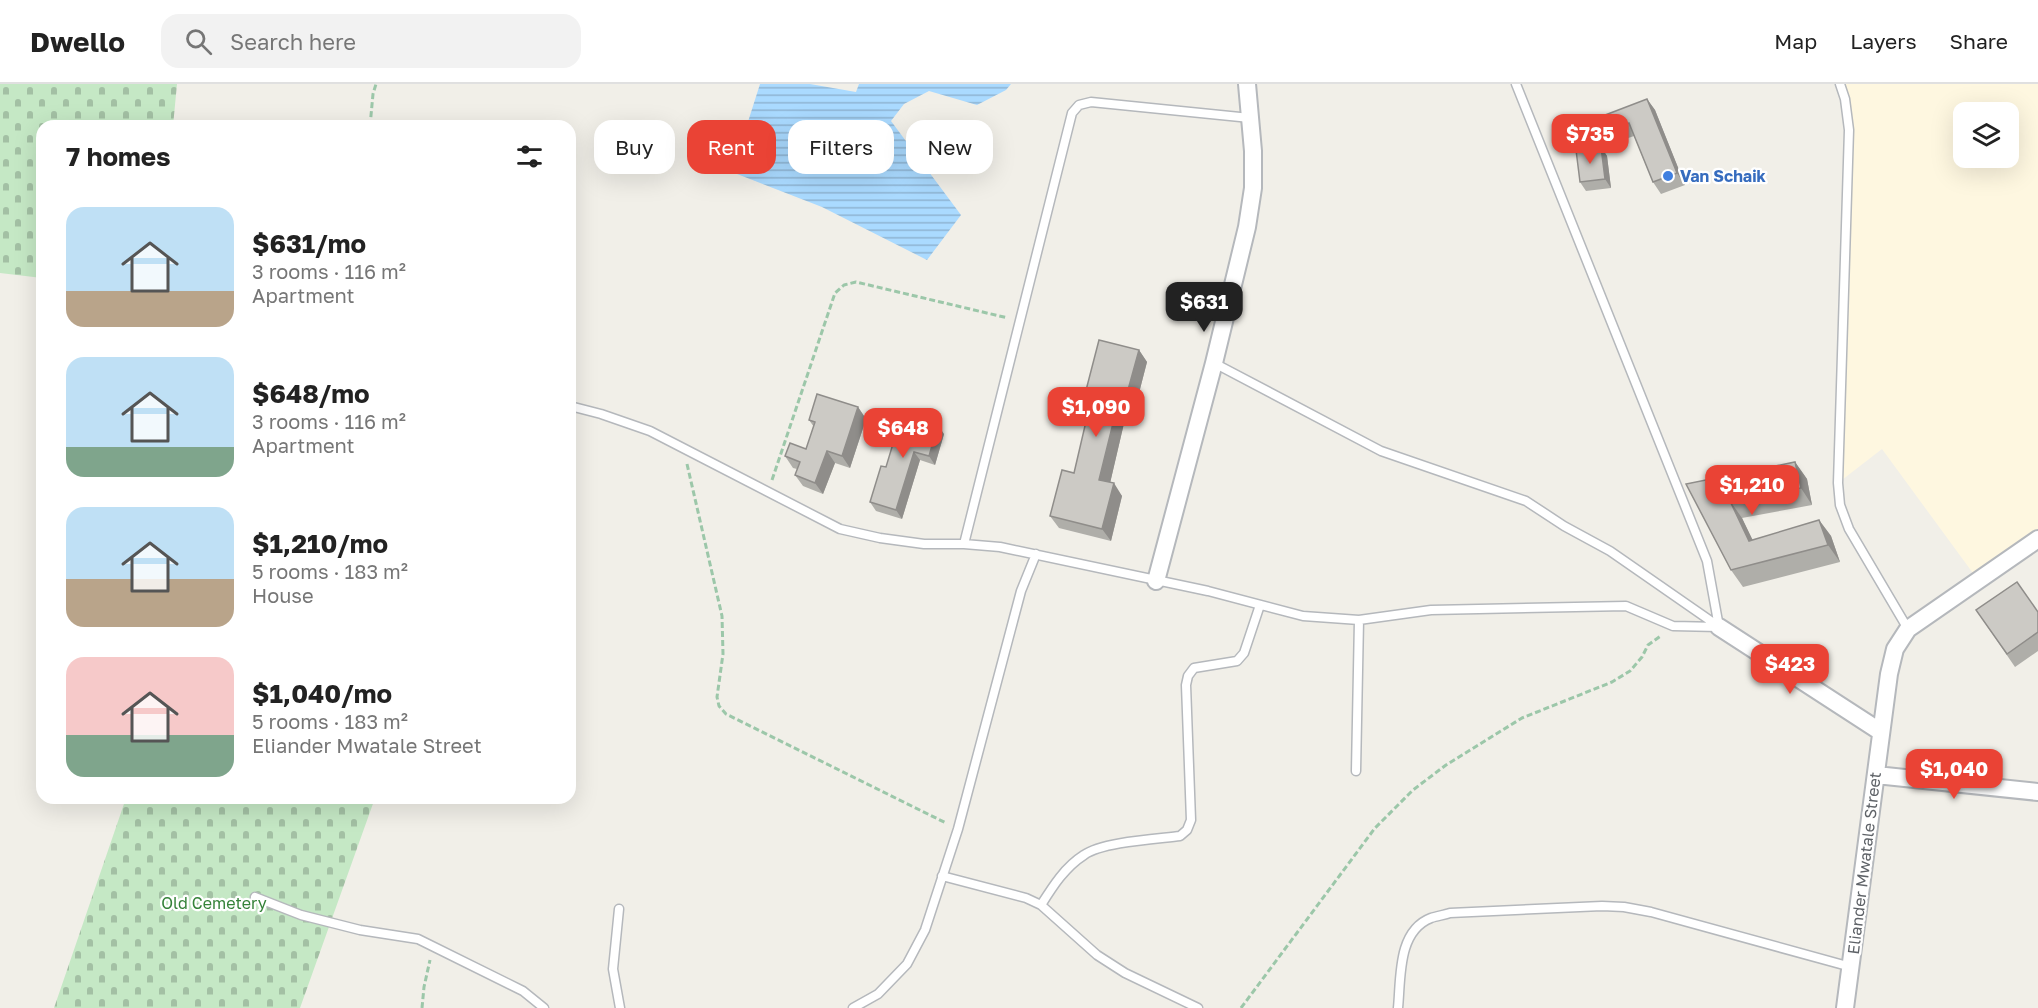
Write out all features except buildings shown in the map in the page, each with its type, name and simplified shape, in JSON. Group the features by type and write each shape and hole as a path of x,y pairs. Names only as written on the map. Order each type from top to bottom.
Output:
{"street":[{"path":"1156,581 1214,363 1247,226 1253,189 1247,84"},
{"name":"Eliander Mwatale Street","path":"1845,1008 1881,732 1895,649 1908,629 2038,538"},
{"path":"1719,627 1881,732"},
{"path":"1876,775 2038,792"}],"lane":[{"path":"1516,84 1707,561 1719,627"},
{"path":"1840,84 1845,99 1849,130 1838,483 1840,505 1849,529 1908,629"},
{"path":"964,544 1018,321 1072,113 1079,105 1091,102 1250,118"},
{"path":"1214,363 1381,451 1526,501 1564,526 1610,551 1719,627"},
{"path":"576,408 650,431 840,529 880,538 913,543 1000,547 1208,591 1303,616 1359,620 1431,610 1626,606 1673,626 1719,627"},
{"path":"853,1008 878,994 907,964 925,930 958,829 1021,591 1036,554"},
{"path":"1041,905 1058,878 1084,854 1108,844 1180,836 1187,830 1191,820 1186,685 1188,676 1194,668 1237,661 1244,653 1260,605"},
{"path":"1356,771 1359,620"},
{"path":"942,876 1026,898 1041,905 1106,961 1125,973 1198,1008"},
{"path":"255,897 301,915 360,930 418,939 523,991 544,1008"},
{"path":"1398,1008 1404,949 1416,929 1429,918 1450,913 1624,907 1723,930 1851,967"},
{"path":"619,909 613,969 620,1008"}],"path":[{"path":"371,120 376,84"},
{"path":"768,493 836,293 844,285 856,282 1018,321"},
{"path":"683,448 723,616 723,654 717,697 719,706 726,714 958,829"},
{"path":"1241,1008 1375,828 1413,790 1446,765 1522,718 1612,682 1630,671 1642,657 1648,645 1673,626"},
{"path":"422,1008 424,987 434,947"}],"shaded area":[{"path":"1840,84 2038,84 2038,539 1978,580 1882,449 1838,483 1849,130"}],"green space":[{"path":"0,84 177,84 174,120 36,120 36,277 0,273"},
{"name":"Old Cemetery","path":"124,804 373,804 300,1008 54,1008"}],"water":[{"path":"760,84 810,84 856,92 859,84 1011,84 1006,90 977,105 929,91 904,104 892,120 788,120 788,174 894,174 894,125 906,141 906,174 930,174 961,215 927,260 822,207 737,174 776,174 776,120 749,120"}],"place":[{"name":"Van Schaik","path":"1668,176"}]}
